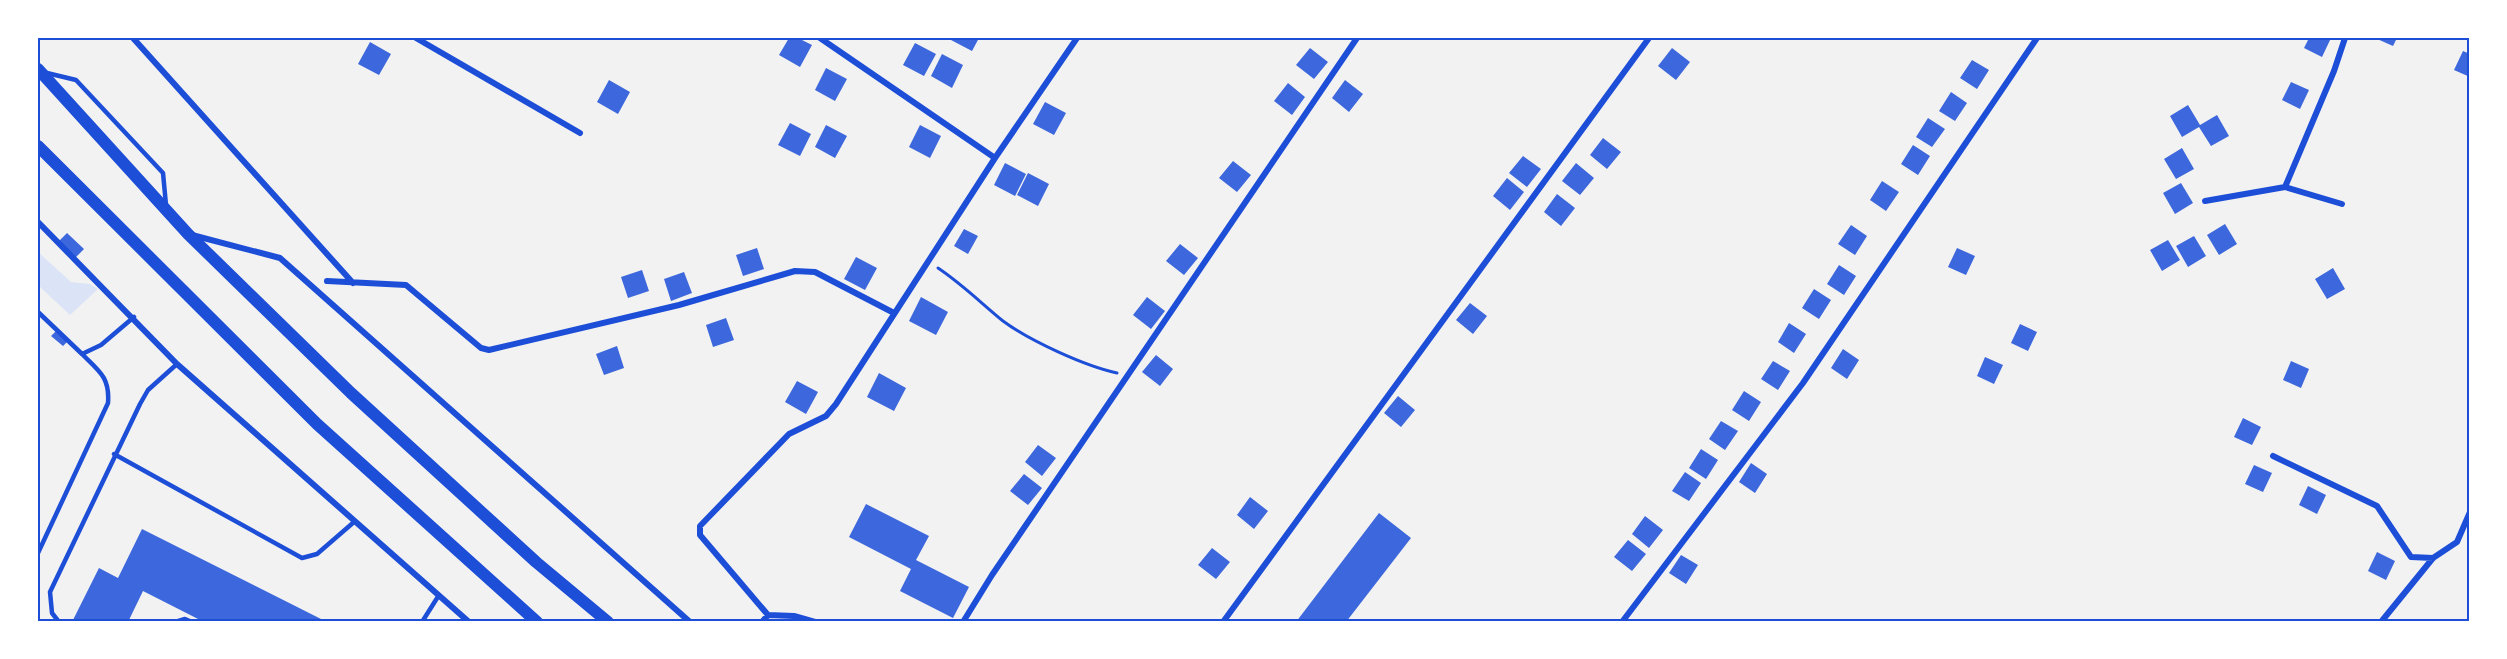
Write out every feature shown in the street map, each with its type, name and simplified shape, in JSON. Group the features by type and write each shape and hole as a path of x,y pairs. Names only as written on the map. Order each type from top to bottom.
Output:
{"main road":[{"path":"39,70 188,234 351,393 536,562 608,621"},
{"path":"38,146 317,424 537,621"}],"street":[{"path":"133,38 353,284"},
{"path":"416,38 580,133"},
{"path":"820,38 995,158"},
{"path":"768,615 700,535 700,526 789,434 809,426 831,410 995,158 1077,38"},
{"path":"963,621 1358,38"},
{"path":"1223,621 1649,38"},
{"path":"1622,621 1803,383 2037,38"},
{"path":"2285,187 2334,71 2345,38"},
{"path":"2205,201 2285,187 2342,204"},
{"path":"38,222 134,317 177,364 469,621"},
{"path":"188,234 280,258 690,621"},
{"path":"327,281 406,285 481,348 489,350 679,305 795,271 815,272 894,313"},
{"path":"2273,456 2377,506 2411,557 2433,558"},
{"path":"2381,621 2433,558 2457,542 2469,512"},
{"path":"762,621 768,615 794,616 815,621"}],"lane":[{"path":"39,70 76,80 163,173 167,210"},
{"path":"38,312 104,377 109,389 108,403 40,544 38,553"},
{"path":"82,354 101,345 134,317"},
{"path":"59,621 52,613 50,592 114,454 148,390 177,364"},
{"path":"114,454 302,558 316,554 354,522"},
{"path":"422,621 439,594"},
{"path":"175,621 185,618 192,621"}],"path":[{"path":"928,261 961,284 1005,322 1099,369 1127,376"}],"shaded area":[{"path":"38,252 71,282 90,284 98,289 70,315 38,285"}],"building":[{"path":"789,38 798,38 812,45 800,67 779,55"},
{"path":"952,38 979,38 972,51 951,40"},
{"path":"2309,38 2331,38 2322,57 2304,48"},
{"path":"2375,38 2397,38 2393,46"},
{"path":"370,42 391,54 379,75 358,64"},
{"path":"915,43 936,54 924,76 903,65"},
{"path":"1310,48 1328,62 1314,79 1296,65"},
{"path":"1672,48 1690,62 1676,80 1658,66"},
{"path":"2463,51 2470,54 2470,77 2454,70"},
{"path":"942,54 963,65 952,88 931,76"},
{"path":"1972,60 1989,70 1977,89 1960,78"},
{"path":"826,68 847,79 835,101 815,90"},
{"path":"609,80 630,92 618,114 597,102"},
{"path":"1345,80 1363,94 1349,112 1332,98"},
{"path":"2291,82 2309,90 2300,109 2282,100"},
{"path":"1288,83 1305,97 1292,115 1274,101"},
{"path":"1951,92 1967,103 1955,121 1939,111"},
{"path":"1045,102 1066,113 1054,135 1033,124"},
{"path":"2188,105 2200,125 2217,115 2229,136 2211,146 2199,127 2182,137 2170,116"},
{"path":"1928,118 1945,129 1932,147 1916,137"},
{"path":"790,123 811,134 800,156 778,145"},
{"path":"826,125 847,136 835,158 815,147"},
{"path":"920,125 941,136 930,158 909,147"},
{"path":"1603,138 1621,152 1607,169 1590,155"},
{"path":"1913,145 1930,156 1918,175 1901,164"},
{"path":"2182,148 2194,169 2176,179 2164,159"},
{"path":"1523,156 1541,169 1527,187 1509,173"},
{"path":"1233,161 1251,175 1237,192 1219,178"},
{"path":"1005,163 1026,174 1015,196 994,185"},
{"path":"1576,163 1594,178 1580,195 1562,181"},
{"path":"1028,173 1049,184 1038,206 1017,195"},
{"path":"1507,178 1524,192 1510,210 1493,196"},
{"path":"1882,181 1899,192 1886,211 1870,200"},
{"path":"2181,183 2193,203 2175,214 2163,193"},
{"path":"1557,194 1575,208 1561,226 1544,212"},
{"path":"2225,224 2237,244 2219,255 2207,235"},
{"path":"1851,225 1867,236 1855,255 1838,244"},
{"path":"964,229 978,236 968,254 954,246"},
{"path":"67,233 84,249 75,258 58,242"},
{"path":"2194,236 2206,256 2188,267 2176,246"},
{"path":"2168,240 2180,260 2162,271 2150,250"},
{"path":"1180,244 1198,258 1184,275 1166,261"},
{"path":"757,248 764,269 743,276 736,255"},
{"path":"1957,248 1975,256 1966,275 1948,267"},
{"path":"856,257 877,268 865,290 844,279"},
{"path":"1839,265 1856,276 1844,295 1827,284"},
{"path":"2333,268 2345,289 2327,299 2315,279"},
{"path":"642,270 649,291 628,298 621,277"},
{"path":"684,272 692,293 671,301 664,279"},
{"path":"1814,289 1831,300 1819,319 1802,308"},
{"path":"921,297 948,312 936,335 909,321"},
{"path":"1147,297 1165,311 1151,329 1133,315"},
{"path":"1470,303 1487,316 1473,334 1456,320"},
{"path":"726,318 734,340 713,347 706,325"},
{"path":"1789,323 1806,334 1794,353 1778,342"},
{"path":"2020,324 2037,332 2028,351 2011,343"},
{"path":"56,331 68,341 63,346 51,336"},
{"path":"617,346 624,368 604,375 596,354"},
{"path":"1843,349 1859,360 1847,379 1831,368"},
{"path":"1156,355 1173,369 1160,386 1142,372"},
{"path":"1985,357 2003,365 1994,384 1977,376"},
{"path":"1773,361 1790,371 1778,390 1761,379"},
{"path":"2291,361 2309,369 2301,388 2283,380"},
{"path":"879,373 906,388 894,411 867,397"},
{"path":"797,381 818,392 806,414 785,402"},
{"path":"1744,391 1761,402 1749,421 1732,410"},
{"path":"1398,396 1415,410 1401,427 1384,413"},
{"path":"2243,418 2261,427 2252,445 2234,437"},
{"path":"1721,421 1738,431 1725,450 1709,439"},
{"path":"1038,445 1056,458 1042,476 1025,462"},
{"path":"1701,449 1718,460 1706,479 1689,468"},
{"path":"1751,463 1767,474 1755,493 1739,482"},
{"path":"2254,465 2272,473 2263,492 2245,484"},
{"path":"1685,472 1701,483 1689,501 1672,491"},
{"path":"1024,474 1042,488 1028,505 1010,491"},
{"path":"2308,486 2326,495 2317,514 2299,505"},
{"path":"1250,497 1268,511 1254,529 1237,515"},
{"path":"866,504 929,536 916,560 969,587 953,618 900,591 911,569 849,537"},
{"path":"1379,513 1411,538 1346,622 1296,622"},
{"path":"1645,516 1663,530 1649,548 1632,534"},
{"path":"142,529 327,622 204,622 143,591 128,622 72,622 99,568 118,578"},
{"path":"1628,540 1646,554 1632,571 1614,557"},
{"path":"1212,548 1230,562 1216,579 1198,565"},
{"path":"2377,552 2395,561 2386,580 2368,571"},
{"path":"1681,555 1698,565 1686,584 1669,573"}]}
